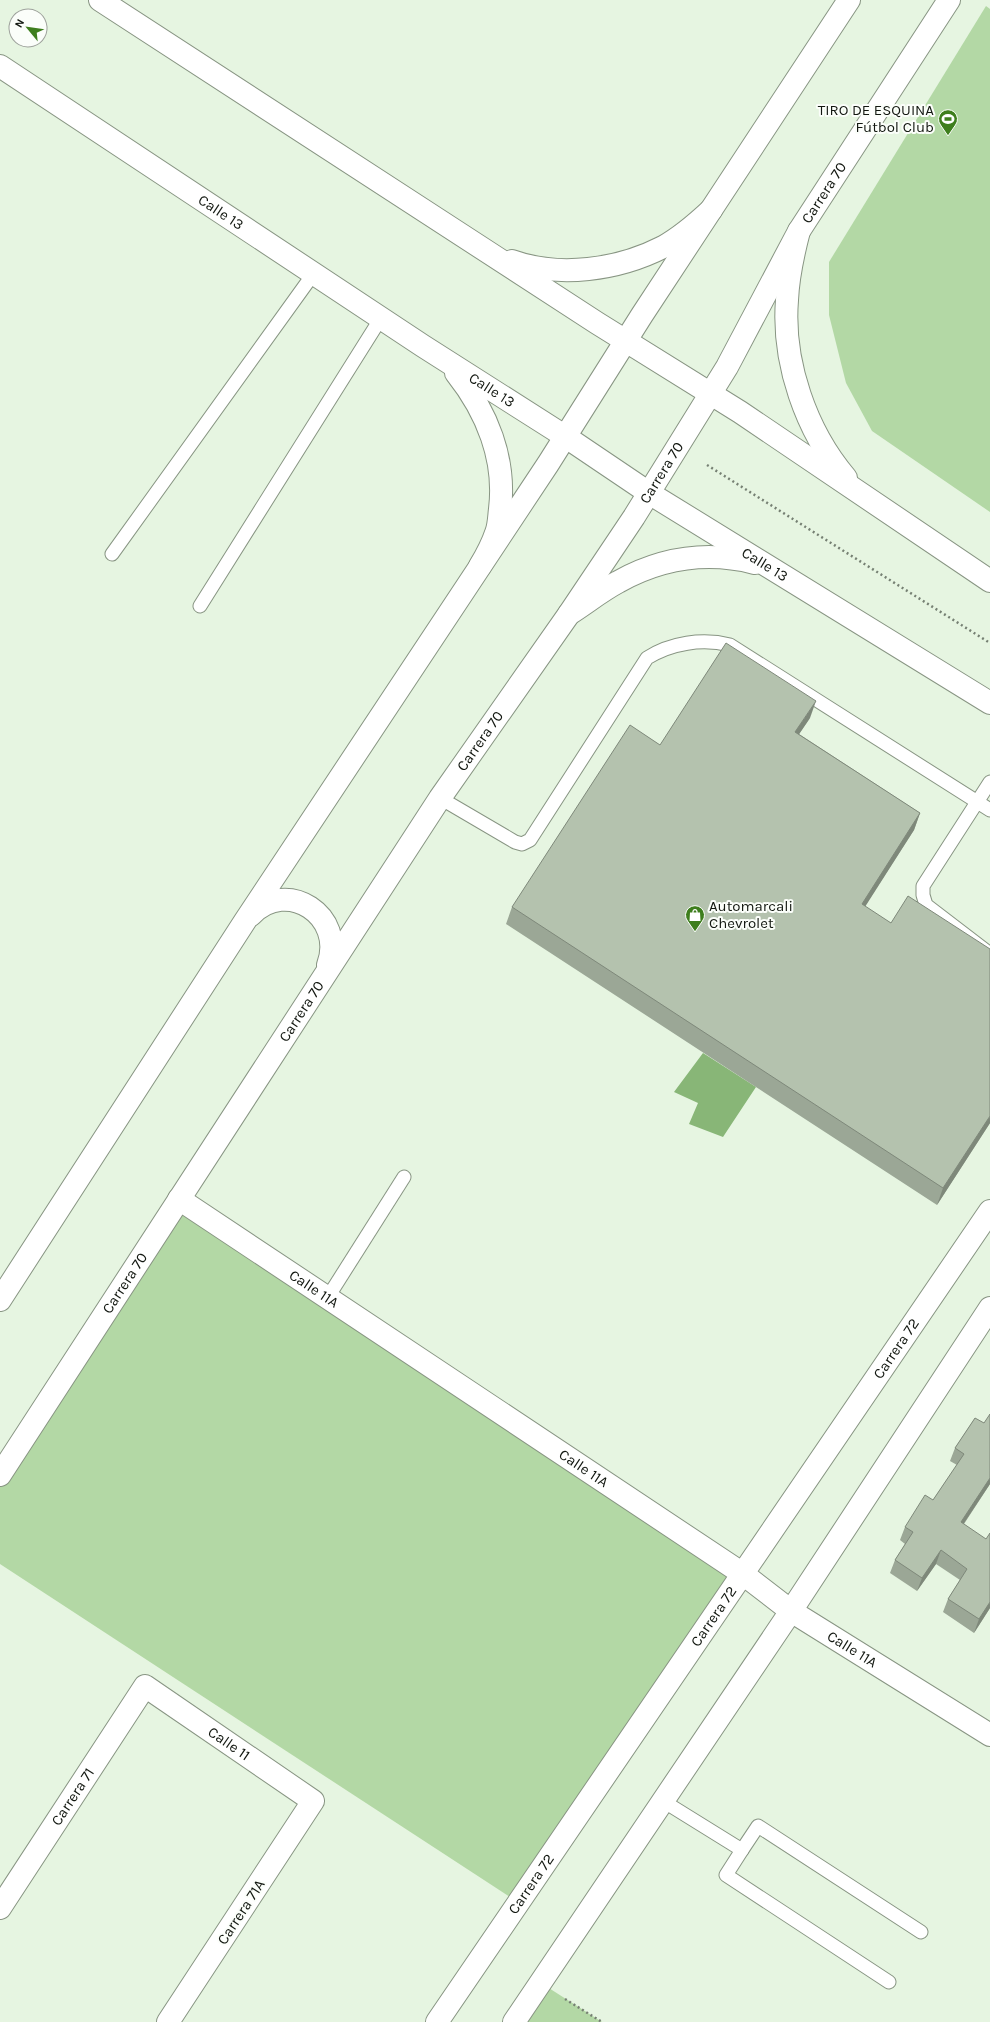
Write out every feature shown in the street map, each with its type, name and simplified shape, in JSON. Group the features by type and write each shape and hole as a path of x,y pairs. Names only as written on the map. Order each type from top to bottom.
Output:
{"street":[{"path":"100,0 626,341 711,394 990,581"},
{"path":"0,1300 245,921 566,437 626,341 849,0"},
{"name":"Carrera 70","path":"0,1475 326,971 440,798 569,614 649,493 711,394 799,231 949,0"},
{"name":"Calle 13","path":"0,66 423,346 566,437 649,493 990,703"},
{"path":"488,252 516,262 546,268 576,270 606,266 635,259 663,247 689,230 711,210"},
{"path":"799,231 790,266 786,302 788,337 794,372 804,406 819,438 838,468 860,495"},
{"path":"423,346 450,366 472,392 488,423 498,454 502,494 497,532 480,566"},
{"path":"569,614 617,582 642,570 668,561 694,557 719,557 769,567"},
{"path":"245,921 257,908 274,901 293,900 310,906 323,919 332,936 332,954 326,971"},
{"name":"Calle 11A","path":"179,1199 743,1574 791,1612 990,1735"},
{"name":"Carrera 72","path":"437,2022 990,1211"},
{"path":"514,2022 791,1612 990,1308"},
{"name":"Calle 11","path":"145,1686 313,1801"},
{"name":"Carrera 71","path":"0,1908 145,1686"},
{"name":"Carrera 71A","path":"168,2022 313,1801"}],"lane":[{"path":"112,554 314,273"},
{"path":"200,606 381,318"},
{"path":"440,798 515,842 522,844 530,840 647,658 673,645 717,641 730,644 990,810"},
{"path":"990,782 923,886 923,895 926,905 990,954"},
{"path":"328,1297 404,1177"},
{"path":"663,1801 742,1850"},
{"path":"889,1982 726,1875 758,1826 920,1932"}],"path":[{"path":"707,465 990,643"},
{"path":"541,1983 602,2022"}],"shaded area":[{"name":"TIRO DE ESQUINA Fútbol Club","path":"986,6 990,9 990,512 872,431 846,383 829,315 829,262"},
{"path":"703,1053 756,1087 723,1137 689,1124 698,1103 674,1092"},
{"path":"179,1199 743,1574 519,1903 0,1564 0,1475"},
{"path":"541,1983 602,2022 514,2022"}],"building":[{"name":"Automarcali Chevrolet","path":"726,643 816,701 795,732 920,813 862,904 891,923 908,896 990,949 990,1116 943,1188 512,907 630,725 660,745"},
{"path":"990,1414 990,1478 961,1522 986,1539 990,1533 990,1602 979,1619 948,1599 967,1569 941,1550 922,1578 895,1560 913,1532 905,1527 925,1495 933,1500 964,1454 955,1448 975,1418 984,1423"}],"place":[{"name":"TIRO DE ESQUINA Fútbol Club","path":"948,136"},
{"name":"Automarcali Chevrolet","path":"695,932"}]}
